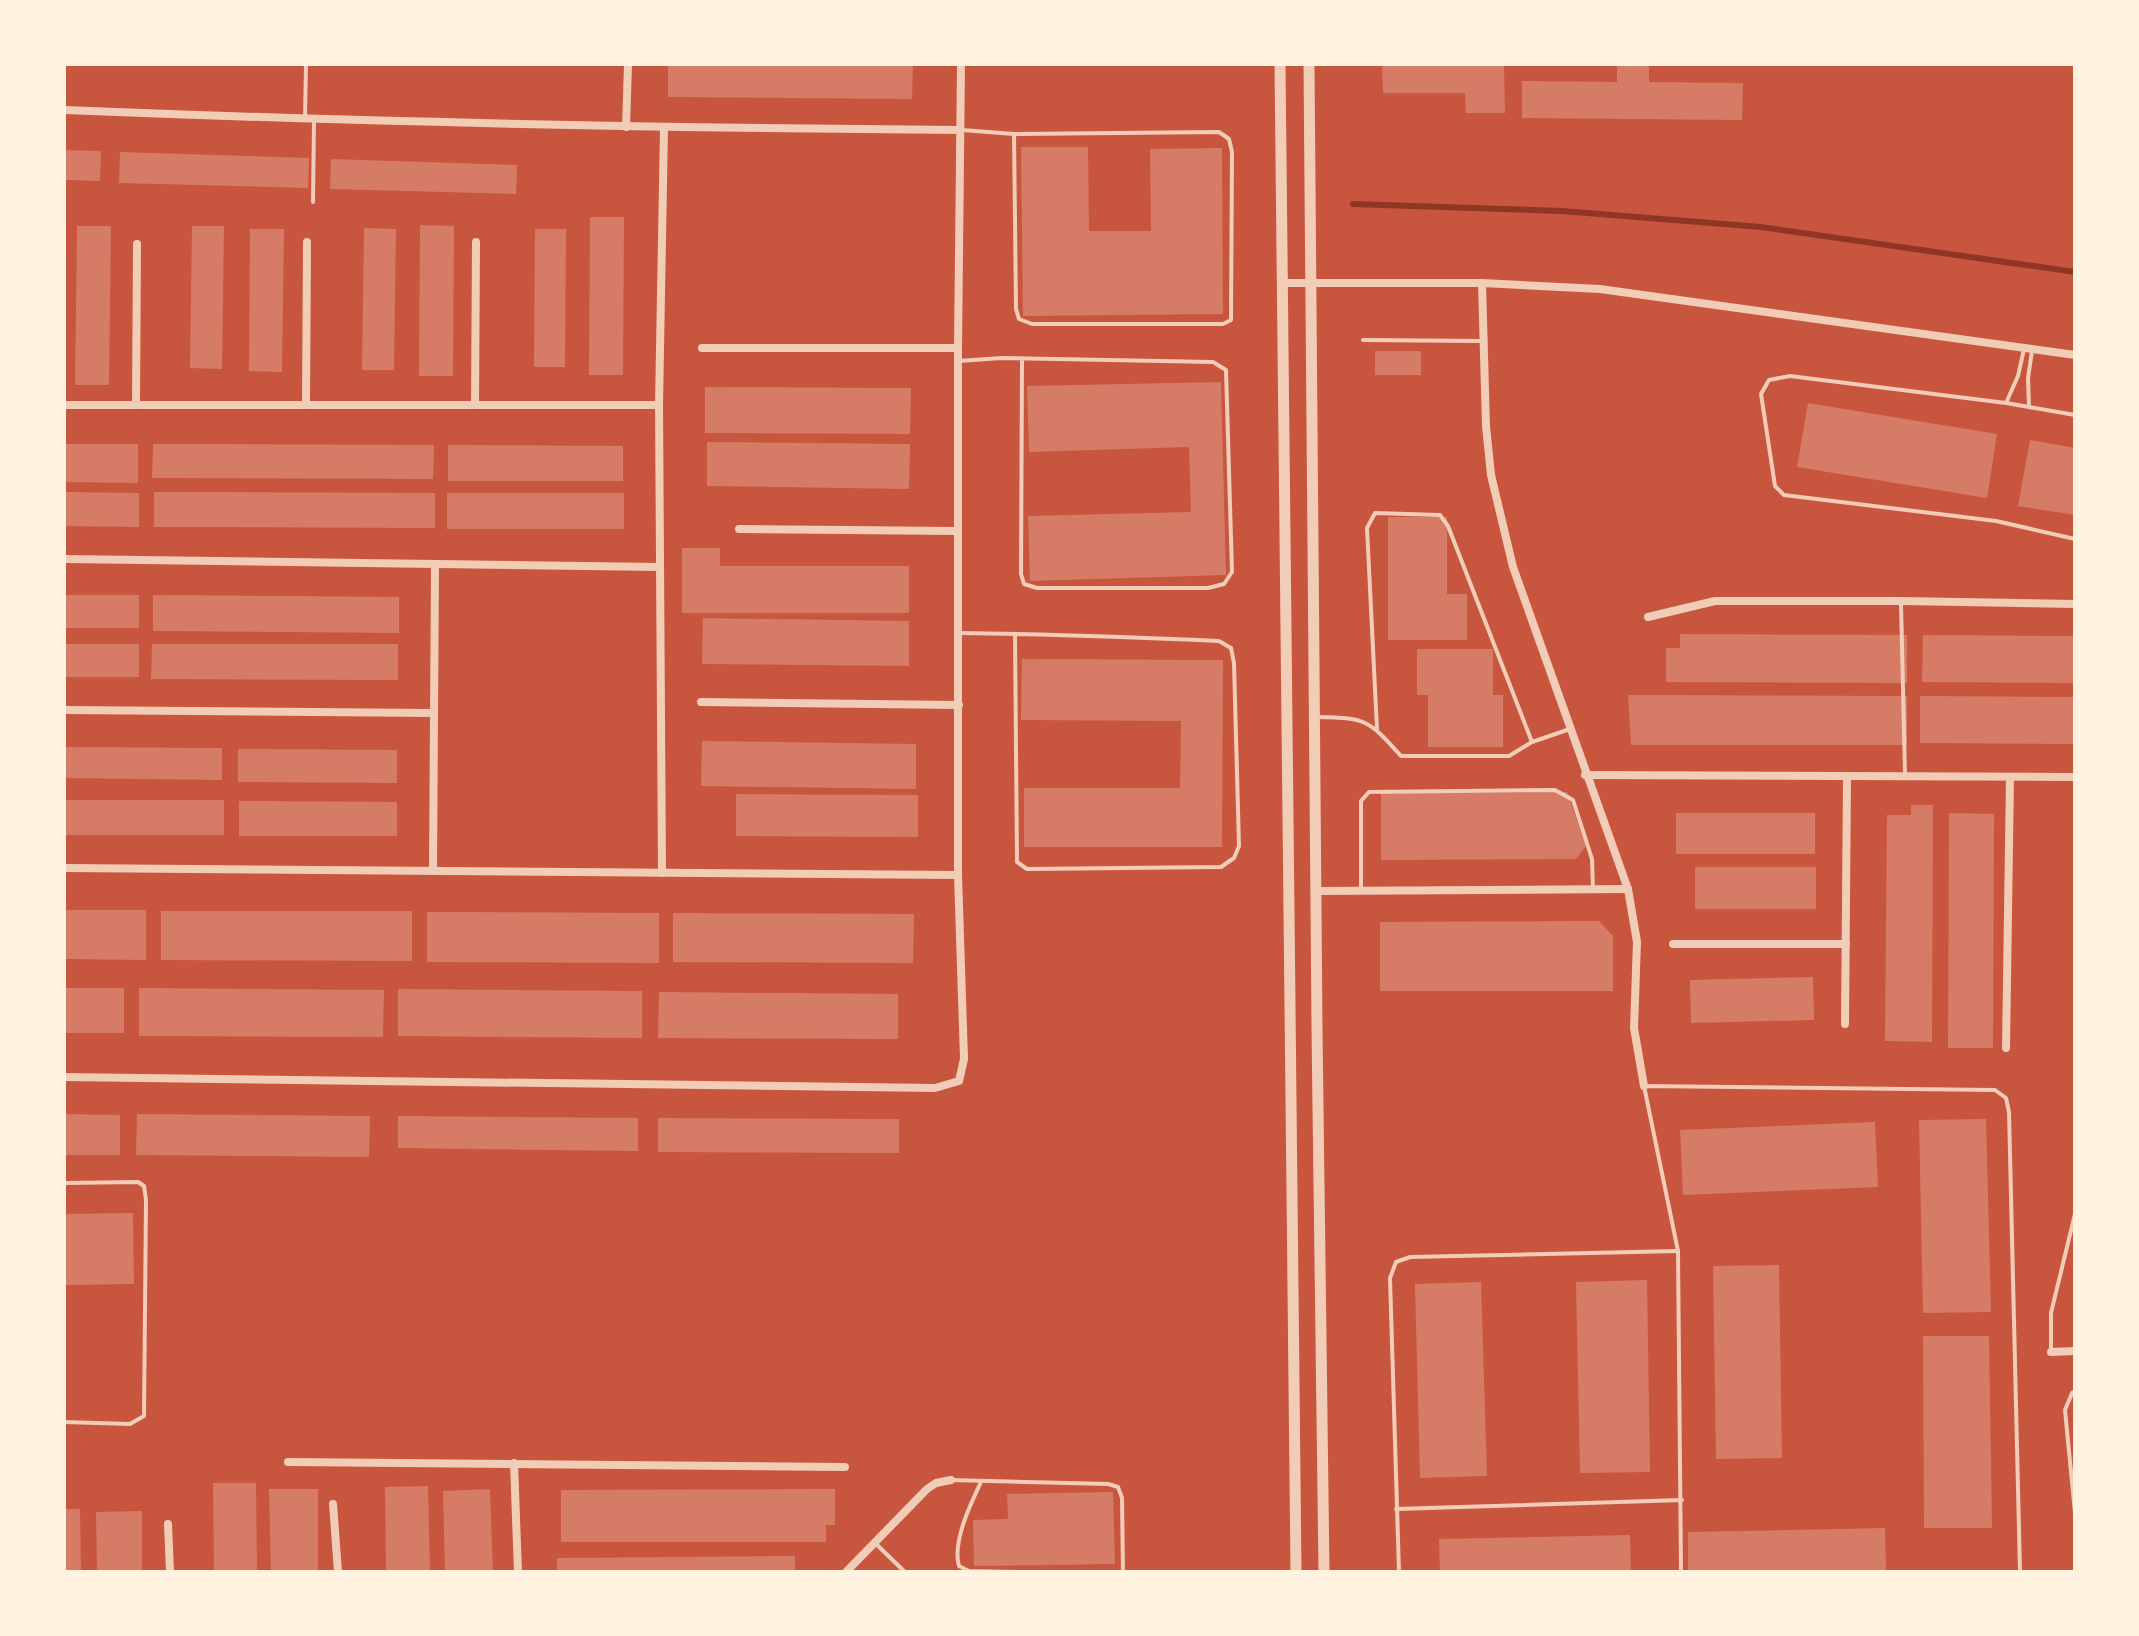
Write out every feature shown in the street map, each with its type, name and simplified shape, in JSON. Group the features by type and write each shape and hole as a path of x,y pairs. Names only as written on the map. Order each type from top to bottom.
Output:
{"street":[{"path":"626,127 628,64"},
{"path":"64,1077 935,1088 959,1081 964,1059 958,875 961,64"},
{"path":"1280,64 1296,1572"},
{"path":"1309,64 1324,1572"},
{"path":"64,110 664,128 960,130"},
{"path":"662,873 659,405 664,128"},
{"path":"306,405 307,242"},
{"path":"475,405 476,242"},
{"path":"136,405 137,244"},
{"path":"1282,283 1482,283 1600,289 2075,355"},
{"path":"1482,283 1486,426 1491,475 1513,567 1628,889 1637,942 1634,1028 1644,1086"},
{"path":"702,348 958,348"},
{"path":"64,405 659,405"},
{"path":"739,529 957,531"},
{"path":"64,559 660,567"},
{"path":"433,871 435,565"},
{"path":"1648,617 1715,601 2075,604"},
{"path":"701,702 959,705"},
{"path":"64,710 434,713"},
{"path":"1585,775 2075,777"},
{"path":"2006,1048 2010,777"},
{"path":"1845,1024 1847,778"},
{"path":"64,868 958,875"},
{"path":"1315,891 1628,889"},
{"path":"1673,944 1846,944"},
{"path":"2051,1352 2075,1351"},
{"path":"288,1462 845,1467"},
{"path":"514,1463 518,1572"},
{"path":"846,1572 927,1489 936,1483 951,1480"},
{"path":"333,1504 338,1572"},
{"path":"168,1524 170,1572"}],"lane":[{"path":"306,64 313,202"},
{"path":"960,130 1014,134 1219,132 1229,139 1232,152 1231,320 1223,324 1032,324 1019,319 1016,309 1014,134"},
{"path":"1363,340 1484,341"},
{"path":"2006,403 2028,348"},
{"path":"2028,348 2029,407"},
{"path":"959,361 1022,359 1213,362 1226,370 1232,572 1224,584 1208,588 1037,588 1024,584 1021,574 1022,359"},
{"path":"2075,415 2006,403 1790,376 1769,380 1761,394 1775,486 1784,495 1996,521 2075,539"},
{"path":"1377,729 1367,528 1375,513 1440,515 1448,526 1532,742"},
{"path":"1901,601 1905,778"},
{"path":"958,633 1015,634 1219,641 1231,648 1239,846 1234,858 1221,867 1027,869 1017,862 1015,634"},
{"path":"1314,717 1355,718 1377,729 1401,756 1509,756 1532,742 1570,729"},
{"path":"1361,891 1361,801 1369,792 1555,790 1573,800 1592,859 1593,890"},
{"path":"1681,1572 1678,1251 1644,1086 1995,1090 2006,1098 2020,1572"},
{"path":"64,1183 138,1182 144,1186 146,1200 144,1416 130,1424 64,1422"},
{"path":"2051,1352 2051,1313 2075,1214"},
{"path":"1399,1572 1390,1278 1396,1262 1410,1257 1678,1251"},
{"path":"2075,1391 2065,1410 2075,1513"},
{"path":"951,1480 1108,1484 1118,1487 1122,1498 1123,1572"},
{"path":"981,1482 968,1510 957,1553 959,1566 969,1571 1019,1572"},
{"path":"1396,1509 1682,1500"},
{"path":"875,1543 905,1572"}],"building":[{"path":"668,64 913,64 912,99 668,97"},
{"path":"1382,64 1504,64 1505,113 1466,113 1465,93 1383,93"},
{"path":"1617,64 1649,64 1649,82 1743,83 1742,120 1522,118 1522,81 1617,82"},
{"path":"1021,147 1088,147 1089,231 1151,231 1150,149 1222,148 1223,314 1023,316"},
{"path":"64,150 101,151 100,181 64,180"},
{"path":"120,152 309,158 308,188 119,183"},
{"path":"331,159 517,165 516,194 330,189"},
{"path":"590,217 624,217 623,375 589,375"},
{"path":"420,225 454,226 453,376 419,376"},
{"path":"77,226 111,226 109,385 75,385"},
{"path":"192,226 224,226 222,369 190,368"},
{"path":"364,228 396,229 394,370 362,370"},
{"path":"250,229 284,229 282,372 249,371"},
{"path":"535,229 566,229 565,367 534,367"},
{"path":"1375,351 1421,351 1421,375 1375,375"},
{"path":"1221,382 1226,575 1030,581 1028,516 1191,512 1189,447 1029,452 1027,386"},
{"path":"705,387 911,388 910,434 705,433"},
{"path":"1808,403 1997,434 1987,498 1797,467"},
{"path":"2030,440 2075,448 2075,515 2018,506"},
{"path":"707,442 910,444 909,489 707,486"},
{"path":"64,444 138,444 138,483 64,482"},
{"path":"153,444 434,445 433,479 152,478"},
{"path":"448,445 623,446 623,481 448,481"},
{"path":"64,492 139,493 139,527 64,526"},
{"path":"154,492 435,493 435,528 154,527"},
{"path":"447,493 624,493 624,529 447,529"},
{"path":"1388,517 1447,517 1447,594 1467,594 1467,640 1388,640"},
{"path":"682,548 720,548 720,566 909,566 909,613 682,613"},
{"path":"64,595 139,595 139,628 64,628"},
{"path":"153,595 399,597 399,633 153,631"},
{"path":"703,618 909,621 909,666 702,664"},
{"path":"1680,634 1907,635 1907,683 1666,682 1666,648 1680,648"},
{"path":"1923,635 2075,636 2075,683 1922,682"},
{"path":"64,644 139,644 139,677 64,677"},
{"path":"152,644 398,644 398,680 151,679"},
{"path":"1417,649 1493,649 1493,695 1503,695 1503,747 1428,747 1428,695 1417,695"},
{"path":"1022,659 1223,660 1222,847 1024,847 1024,788 1180,788 1181,721 1021,720"},
{"path":"1628,695 1907,696 1907,745 1631,745"},
{"path":"1920,696 2075,697 2075,744 1920,743"},
{"path":"702,741 916,744 916,789 701,786"},
{"path":"64,747 222,748 222,780 64,778"},
{"path":"238,749 397,750 397,783 238,782"},
{"path":"1567,792 1586,846 1576,859 1381,860 1381,793"},
{"path":"736,794 918,795 918,837 736,836"},
{"path":"64,800 224,800 224,835 64,835"},
{"path":"239,801 397,802 397,836 239,836"},
{"path":"1911,805 1933,805 1932,1042 1885,1041 1887,815 1911,815"},
{"path":"1676,813 1815,813 1815,854 1676,854"},
{"path":"1949,813 1994,814 1993,1048 1948,1048"},
{"path":"1695,867 1816,867 1816,909 1695,909"},
{"path":"64,910 146,910 146,960 64,959"},
{"path":"161,911 412,911 412,961 161,960"},
{"path":"427,912 659,913 659,963 427,962"},
{"path":"673,913 914,914 913,963 673,962"},
{"path":"1599,921 1613,936 1613,991 1380,991 1380,922"},
{"path":"1813,977 1814,1020 1691,1023 1690,980"},
{"path":"64,988 124,988 124,1033 64,1033"},
{"path":"139,988 384,990 383,1037 139,1036"},
{"path":"398,989 642,991 642,1038 398,1036"},
{"path":"659,992 898,994 898,1039 658,1038"},
{"path":"64,1114 120,1115 120,1155 64,1155"},
{"path":"137,1114 370,1116 369,1157 136,1155"},
{"path":"398,1116 638,1118 638,1151 398,1148"},
{"path":"658,1118 899,1119 899,1153 658,1152"},
{"path":"1986,1119 1991,1312 1923,1313 1919,1120"},
{"path":"1875,1122 1878,1187 1683,1195 1680,1130"},
{"path":"133,1213 134,1284 64,1285 64,1214"},
{"path":"1779,1265 1782,1458 1716,1459 1713,1266"},
{"path":"1647,1280 1650,1472 1580,1473 1576,1282"},
{"path":"1481,1282 1487,1476 1420,1478 1415,1284"},
{"path":"1923,1336 1989,1336 1992,1528 1924,1528"},
{"path":"213,1483 256,1483 257,1572 214,1572"},
{"path":"428,1486 430,1572 386,1572 385,1487"},
{"path":"269,1489 318,1489 318,1572 271,1572"},
{"path":"490,1489 493,1572 445,1572 443,1491"},
{"path":"835,1489 835,1525 826,1525 826,1542 561,1542 561,1490"},
{"path":"1113,1492 1115,1564 974,1566 973,1520 1008,1519 1007,1494"},
{"path":"64,1509 80,1509 81,1572 64,1572"},
{"path":"142,1511 142,1572 97,1572 96,1512"},
{"path":"1885,1528 1886,1572 1688,1572 1688,1532"},
{"path":"1630,1535 1631,1572 1440,1572 1439,1539"},
{"path":"795,1556 795,1572 557,1572 557,1558"}],"waterway":[{"path":"1353,204 1562,211 1761,227 2075,272"}]}
